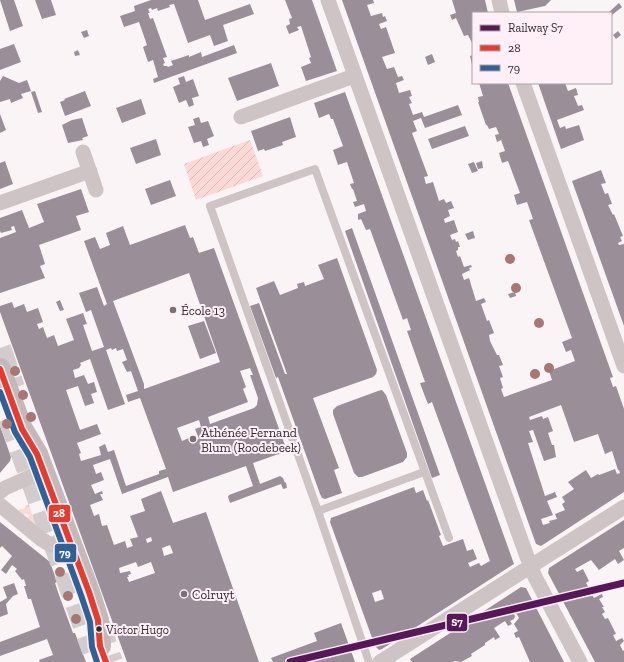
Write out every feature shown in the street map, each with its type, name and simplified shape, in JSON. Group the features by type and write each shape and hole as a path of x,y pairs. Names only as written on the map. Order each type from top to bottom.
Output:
{"main road":[{"path":"0,369 22,429 37,454 39,477 61,538 98,620 103,654"}],"street":[{"path":"328,0 531,566 580,662"},
{"path":"499,0 502,12"},
{"path":"241,117 354,76"},
{"path":"523,84 624,366"},
{"path":"83,152 96,190"},
{"path":"0,203 90,171"},
{"path":"0,492 5,488 39,477"},
{"path":"0,505 41,539 51,545 61,538"},
{"path":"380,662 624,507"}],"lane":[{"path":"369,662 318,511 210,206 314,169 449,538"},
{"path":"318,511 424,472"}],"green space":[{"path":"250,140 263,176 196,200 184,164"},
{"path":"29,504 33,518 35,518 39,530 26,520 29,516 26,513 22,516 17,513 20,509 24,509"}],"building":[{"path":"0,0 14,0 23,26 10,31"},
{"path":"35,0 51,0 56,15 42,19"},
{"path":"151,0 198,0 205,20 250,4 254,14 223,25 228,41 214,46 210,35 188,43 174,4 158,11 157,8 152,10 151,8 148,9 150,19 153,18 167,57 163,58 165,63 163,64 164,66 168,67 173,65 171,61 189,55 189,57 201,52 202,57 234,45 237,53 154,83 153,79 158,77 153,60 148,62 143,47 147,45 139,22 124,27 120,16 135,11 134,6"},
{"path":"285,0 312,0 337,71 306,81 301,67 311,63 309,58 311,57 301,26 297,27 299,30 289,34 286,26 290,24 289,19 292,18"},
{"path":"342,0 373,0 374,3 367,5 371,16 382,13 383,17 385,16 387,21 379,24 381,29 386,27 395,53 382,57 387,69 394,67 398,77 402,76 404,80 396,83 399,93 410,90 412,96 409,97 412,103 409,104 413,115 422,112 424,117 458,105 462,115 425,128 421,118 413,121 417,131 412,133 428,176 424,177 426,184 433,182 439,201 444,199 446,203 451,201 454,208 448,210 450,216 444,219 445,223 454,220 458,232 450,235 452,240 455,239 456,242 458,241 460,247 458,247 458,250 456,251 458,257 460,256 464,267 471,265 472,267 469,268 470,270 462,274 464,280 469,278 476,301 484,298 486,302 481,304 487,321 489,320 494,333 489,335 490,341 497,355 499,355 503,365 499,366 503,377 500,378 503,388 501,389 504,397 552,380 549,371 575,361 571,350 566,352 562,342 572,338 529,220 533,219 527,202 517,205 514,195 520,193 508,161 502,163 499,153 505,151 501,140 497,142 495,135 499,134 496,127 489,129 486,125 478,102 478,97 483,96 479,84 508,84 613,377 610,378 613,387 616,386 624,409 624,492 541,546 536,544","holes":["561,405 574,442 598,434 605,454 612,451 620,473 617,474 615,469 599,475 598,474 591,478 586,470 568,482 574,489 562,497 565,502 562,504 565,510 555,514 557,519 549,521 550,523 543,525 541,519 553,515 547,501 557,497 555,492 545,496 528,443 533,442 529,431 533,430 544,461 556,457 554,445 552,445 548,433 553,431 548,417 543,419 542,416 530,420 529,417"]},
{"path":"452,0 485,0 488,12 472,12 472,43 468,35 464,36 456,18 452,20 450,15 456,13"},
{"path":"514,0 551,0 545,6 517,12"},
{"path":"619,3 622,7 612,15 612,12 609,12"},
{"path":"87,30 89,36 84,38 81,32"},
{"path":"618,31 621,35 616,39 613,35"},
{"path":"14,44 21,62 0,70 0,49"},
{"path":"78,50 80,55 75,56 74,52"},
{"path":"432,54 435,62 428,65 425,57"},
{"path":"271,63 279,86 237,101 228,78"},
{"path":"3,76 19,83 27,80 31,91 21,94 23,98 11,103 10,99 0,102 0,81"},
{"path":"184,76 186,82 193,79 199,96 192,98 194,105 189,107 186,100 179,103 173,87 180,84 178,78"},
{"path":"538,84 565,84 568,91 576,88 578,95 574,96 578,106 582,105 584,110 557,120 560,128 565,126 566,129 579,125 584,140 561,149"},
{"path":"35,91 42,112 38,113 31,92"},
{"path":"85,91 91,106 65,116 60,102"},
{"path":"345,92 514,564 379,650 375,646 330,522 331,518 414,487 416,493 423,490 427,501 428,500 441,535 439,536 443,546 463,539 467,551 473,549 477,559 468,563 470,567 479,563 481,566 490,561 432,402 428,404 420,383 425,382 407,331 411,330 407,318 403,320 370,229 366,230 361,219 358,220 358,214 366,211 364,204 355,207 353,202 357,201 350,184 354,183 347,162 338,165 333,150 343,146 333,119 331,119 329,114 319,118 314,103","holes":["381,590 384,599 375,602 372,593"]},
{"path":"141,99 146,114 122,123 116,108"},
{"path":"0,114 6,130 0,133"},
{"path":"199,117 201,123 208,121 214,136 207,139 209,145 203,147 201,141 194,143 188,127 195,125 193,119"},
{"path":"290,117 296,137 282,142 283,145 265,151 264,149 258,151 251,131"},
{"path":"82,118 88,136 82,138 83,140 68,143 62,125 72,120"},
{"path":"465,126 469,136 432,149 428,139"},
{"path":"156,139 161,155 136,164 130,148"},
{"path":"5,161 13,184 0,189 0,163"},
{"path":"482,161 483,168 478,169 476,163"},
{"path":"474,162 478,171 472,173 468,164"},
{"path":"601,170 606,183 601,184 605,194 608,193 612,204 608,205 613,215 614,214 623,236 620,237 622,241 618,243 619,245 624,244 624,326 572,181"},
{"path":"170,180 176,196 151,205 145,189"},
{"path":"81,189 89,212 76,216 81,230 39,245 45,264 40,266 45,278 0,293 0,238 16,232 14,226 11,227 12,230 1,233 0,218 22,210 29,228 44,222 37,204"},
{"path":"185,225 190,238 193,237 199,253 214,248 287,451 253,463 260,484 280,476 283,478 285,483 286,482 287,488 283,489 281,484 230,503 228,497 229,495 253,486 246,466 173,492 168,477 122,494 110,459 93,465 96,474 101,472 104,480 91,485 95,494 102,491 103,494 100,494 103,500 90,505 94,516 99,514 102,526 107,525 114,545 125,541 127,548 133,546 130,539 138,537 130,516 145,511 141,499 161,491 173,523 206,512 259,662 127,662 0,312 0,306 12,302 14,308 24,304 27,312 38,308 43,322 37,324 39,329 43,327 47,338 54,335 58,346 74,340 66,319 83,313 87,324 83,325 92,351 104,347 91,310 86,312 79,293 97,287 104,306 107,304 84,241 95,237 100,249 110,245 106,233 123,226 130,245","holes":["189,273 220,362 144,389 144,384 113,301","111,348 112,350 116,348 117,351 123,349 127,360 122,362 127,372 131,371 138,391 126,395 128,402 140,398 166,469 159,471 159,474 126,486 114,450 108,452 105,444 99,447 101,455 81,461 79,454 81,453 77,443 101,434 97,424 80,430 66,390 78,386 85,406 94,403 91,394 97,392 94,382 88,384 84,375 75,378 73,370 79,368 81,365 80,363 90,359 108,410 125,404 106,350","250,368 253,375 250,375 258,398 257,405 254,408 210,424 208,417 248,402 243,389 246,387 240,371","199,420 201,427 195,429 199,439 192,442 191,437 182,441 177,428","151,537 152,541 147,543 146,539","170,545 173,553 164,556 162,548","136,562 138,567 151,562 155,573 129,582 127,577 131,574 130,571 120,573 119,568"]},
{"path":"352,228 440,475 432,478 345,231"},
{"path":"473,231 475,238 468,240 465,234"},
{"path":"337,258 377,370 373,377 313,398 339,468 334,470 342,493 325,499 322,498 320,494 278,377 276,378 250,306 259,303 285,374 287,374 256,288 274,281 280,295 298,288 297,284 304,282 305,286 324,279 318,265"},
{"path":"515,292 516,296 510,298 508,294"},
{"path":"60,300 64,310 60,311 56,302"},
{"path":"204,321 216,353 200,359 188,326"},
{"path":"382,390 386,395 407,453 407,457 403,462 362,477 358,477 354,473 333,414 333,410 337,406"},
{"path":"0,426 11,457 10,461 0,473"},
{"path":"624,520 624,548 619,551 624,560 618,564 615,559 599,570 591,560 575,569 577,572 583,569 589,581 586,583 589,588 591,587 594,591 591,593 594,598 602,594 603,597 599,599 605,612 602,614 605,619 608,618 616,634 613,635 616,641 622,638 624,641 620,645 623,651 624,650 624,662 595,662 548,573 549,568"},
{"path":"0,522 50,562 57,582 55,583 59,595 73,633 75,633 86,662 40,662 39,660 53,655 47,639 0,656 0,642 40,627 31,599 28,599 24,586 26,586 24,579 22,580 15,571 17,569 12,565 6,574 1,570 12,556 2,546 0,548"},
{"path":"14,583 18,594 13,596 6,604 8,614 0,617 0,602 7,598 3,587"},
{"path":"521,587 526,588 564,662 530,662 519,637 516,638 514,633 518,631 514,624 519,618 516,613 514,614 514,619 510,621 512,624 508,626 505,621 494,628 500,637 495,640 494,637 471,654 472,656 461,662 412,662 410,659"},
{"path":"341,623 355,662 273,662 271,658 317,641 314,633"}],"tunnel":[{"path":"0,348 14,388"},
{"path":"9,418 93,651"},
{"path":"99,624 112,662"}],"rail line":[{"name":"S7","path":"290,662 624,583"}],"transit line":[{"name":"28","path":"0,369 22,429 37,454 89,592 98,620 100,646 106,662"},
{"name":"79","path":"0,392 15,432 30,457 81,595 90,622 92,647 97,662"}],"place":[{"name":"École 13","path":"173,310"},
{"name":"Athénée Fernand Blum (Roodebeek)","path":"193,439"},
{"name":"Colruyt","path":"184,594"},
{"name":"Victor Hugo","path":"99,629"}]}
